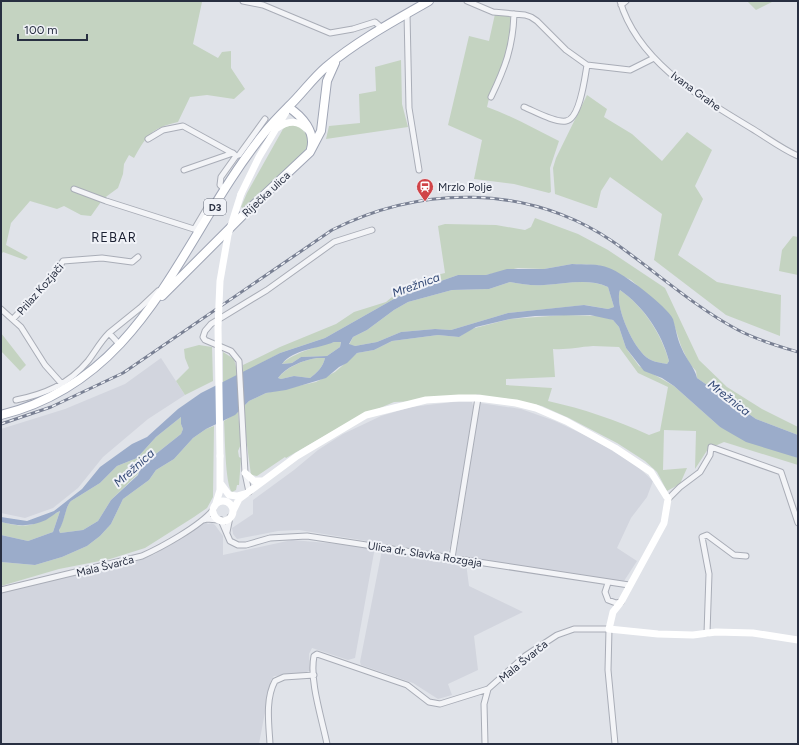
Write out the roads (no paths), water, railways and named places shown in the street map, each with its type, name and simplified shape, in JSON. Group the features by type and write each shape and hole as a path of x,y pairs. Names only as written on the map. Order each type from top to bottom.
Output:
{"main road":[{"name":"Riječka ulica","path":"1,416 39,404 59,394 96,369 120,345 148,310 179,266 198,229 264,134 288,107 325,68 382,28 429,1"},
{"name":"Riječka ulica","path":"148,310 221,237 310,152 321,131 327,81 330,71 341,56"},
{"path":"288,107 303,120 309,131 312,142 310,152"},
{"path":"179,266 221,237"}],"street":[{"path":"243,1 263,5 330,32 353,30 376,22 382,28"},
{"path":"467,1 493,12 525,15 537,21 566,50 587,65 630,70 654,58"},
{"path":"620,3 626,1"},
{"name":"Ivana Grahe","path":"620,3 635,35 654,58 686,86 798,156"},
{"path":"407,13 409,108 419,170"},
{"path":"491,97 509,55 514,34 514,14"},
{"path":"524,107 558,120 566,121 572,118 575,114 581,95 587,65"},
{"path":"227,533 214,514 220,490 218,328 220,281 228,234 241,194 288,107"},
{"path":"184,170 234,155 239,155 265,119"},
{"path":"275,129 286,122 294,122 302,125 309,131"},
{"path":"148,139 163,130 183,126 234,155"},
{"path":"225,190 220,185 220,177 234,155"},
{"path":"74,190 198,229 208,206"},
{"path":"248,492 245,473 239,361 231,351 205,340 203,337 205,331 211,324 268,290 334,242 372,230"},
{"name":"Prilaz Kozjači","path":"13,319 56,272 63,261 102,258 132,262 138,257"},
{"name":"Riječka ulica","path":"16,400 38,395 70,380 88,361 109,333 140,308 170,278"},
{"name":"Prilaz Kozjači","path":"1,309 13,319 30,340 45,365 62,384"},
{"path":"109,333 120,345"},
{"path":"452,558 478,398"},
{"path":"215,507 226,502 239,499 297,456 366,415 426,400 478,398 516,403 536,408 566,421 615,448 651,472 668,500"},
{"path":"615,744 608,670 609,629 613,612 621,602 664,523 668,500 680,487 700,472 710,455 711,447 781,472 798,523"},
{"path":"245,473 254,481 263,481"},
{"path":"220,482 229,495 237,496 248,492"},
{"path":"220,490 226,502 231,505 232,514"},
{"path":"227,533 232,514 239,499"},
{"name":"Mala Švarča","path":"1,590 142,556 160,548 200,521 215,507"},
{"path":"200,521 207,519 226,520 232,514"},
{"name":"Ulica dr. Slavka Rozgaja","path":"227,533 232,544 238,545 270,538 307,536 629,585"},
{"path":"708,633 709,574 702,537 707,535 734,555 746,556"},
{"path":"608,583 605,592 608,600 616,603 621,602"},
{"name":"Mala Švarča","path":"314,675 313,661 314,656 317,654 357,666 407,685 429,702 440,704 488,689 525,656 557,635 574,629 609,629 658,634 693,635 708,633 753,633 798,640"},
{"path":"270,744 268,722 270,698 274,681 284,677 314,675 327,744"},
{"path":"485,744 484,704 488,689"}],"water":[{"path":"572,264 600,265 616,271 634,283 654,298 673,319 680,345 697,378 756,419 798,435 798,458 746,442 720,427 674,386 662,378 644,371 626,348 619,327 613,320 590,315 535,316 510,319 476,327 459,337 438,335 392,341 374,350 357,353 347,363 339,367 326,378 286,390 266,393 249,401 235,415 206,429 193,438 174,459 156,470 149,480 123,499 111,524 100,536 87,546 62,557 35,565 1,562 1,535 28,541 53,532 60,511 46,520 29,525 1,522 1,517 27,521 54,511 82,489 100,467 132,444 147,437 178,409 201,393 280,353 325,338 401,295 458,275 486,275 507,269 544,269","holes":["510,282 527,285 577,282 600,284 608,287 614,307 608,309 584,305 508,313 451,330 435,329 401,332 377,342 355,346 349,344 353,337 367,330 394,310 408,302 452,290 489,289","620,290 644,312 662,340 669,361 667,364 649,359 637,347 623,316 619,297","341,342 340,347 327,356 301,357 292,363 282,364 287,359 299,352","325,358 319,370 310,378 294,376 281,379 278,378 290,367 306,360","181,417 183,429 181,434 152,457 140,469 138,475 111,500 98,521 83,530 60,533 59,530 63,523 67,507 71,501 100,483 117,466 137,458 156,437"]}],"railway":[{"path":"1,424 51,407 123,373 332,230 366,215 401,205 437,199 474,197 510,201 545,209 579,222 628,252 689,299 721,320 753,337 798,352"}],"place":[{"name":"Mrzlo Polje","path":"425,202"}],"district":[{"name":"REBAR","path":"114,237"}],"water label":[{"name":"Mrežnica","path":"416,285"},
{"name":"Mrežnica","path":"729,398"},
{"name":"Mrežnica","path":"134,468"}]}
